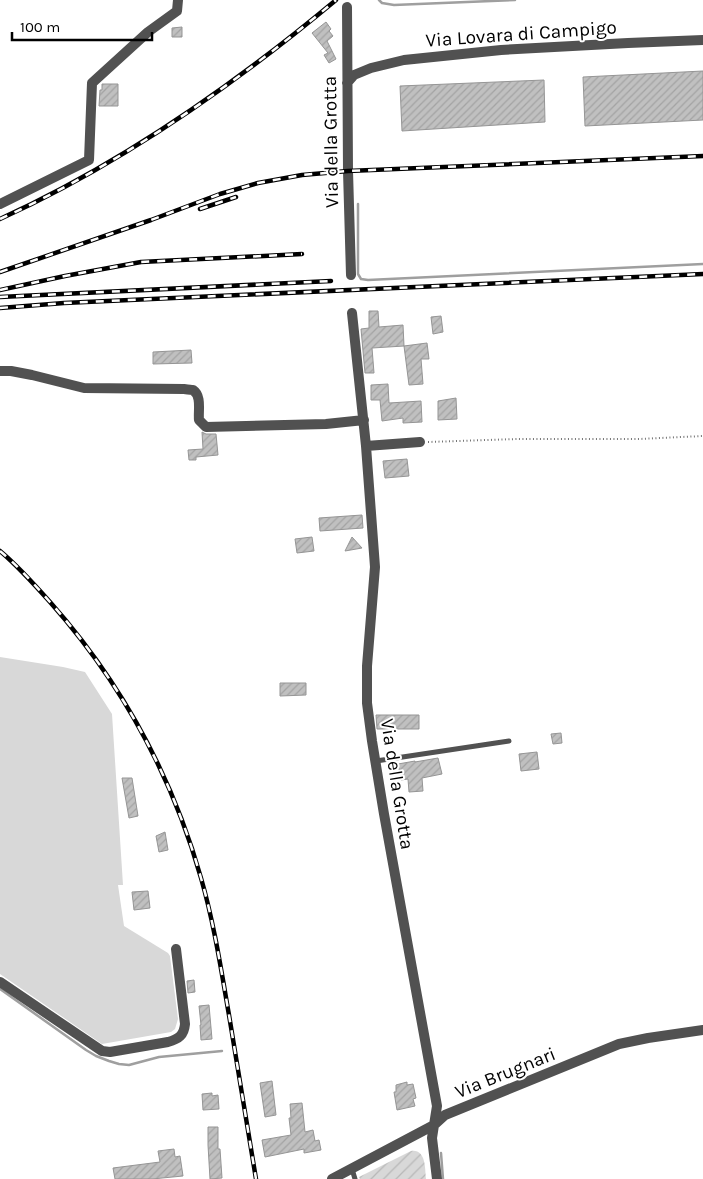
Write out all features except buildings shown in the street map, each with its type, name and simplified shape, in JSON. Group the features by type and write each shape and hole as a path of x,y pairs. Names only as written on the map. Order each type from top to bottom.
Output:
{"street":[{"path":"0,204 89,160 92,83 148,32 177,11 178,0"},
{"name":"Via della Grotta","path":"347,7 350,275"},
{"name":"Via Lovara di Campigo","path":"347,83 354,75 371,68 404,60 500,50 703,40"},
{"name":"Via della Grotta","path":"352,313 364,420 375,566 367,666 367,703 375,761 436,1106 432,1138 437,1179"},
{"path":"0,371 32,375 84,388 192,390 197,395 199,401 199,420 206,427 326,424 364,420"},
{"path":"366,446 420,442"},
{"path":"0,982 102,1051 110,1052 168,1042 182,1036 185,1024 176,949"},
{"name":"Via Brugnari","path":"332,1179 353,1174 434,1125 445,1115 619,1044 703,1030"}],"lane":[{"path":"375,761 509,741"}],"path":[{"path":"420,442 517,439 640,439 703,436"}],"shaded area":[{"path":"0,657 85,672 112,714 123,885 118,885 124,926 170,956 178,1019 175,1029 171,1032 102,1044 0,974"},
{"path":"411,1151 416,1151 422,1156 426,1179 360,1179 359,1177"}],"waterway":[{"path":"379,0 382,3 394,5 515,0"},
{"path":"358,204 358,274 361,279 703,264"},
{"path":"0,989 86,1050 96,1056 119,1064 129,1065 159,1057 222,1051"},
{"path":"441,1153 443,1179"}],"railway":[{"path":"0,219 89,174 175,121 297,32 336,0"},
{"path":"0,272 220,194 258,183 302,175 348,171 703,156"},
{"path":"200,209 236,197"},
{"path":"0,290 141,262 302,254"},
{"path":"0,308 64,303 703,274"},
{"path":"0,297 331,281"},
{"path":"0,551 20,569 50,602 99,665 141,732 175,803 206,895 220,963 256,1179"}]}
